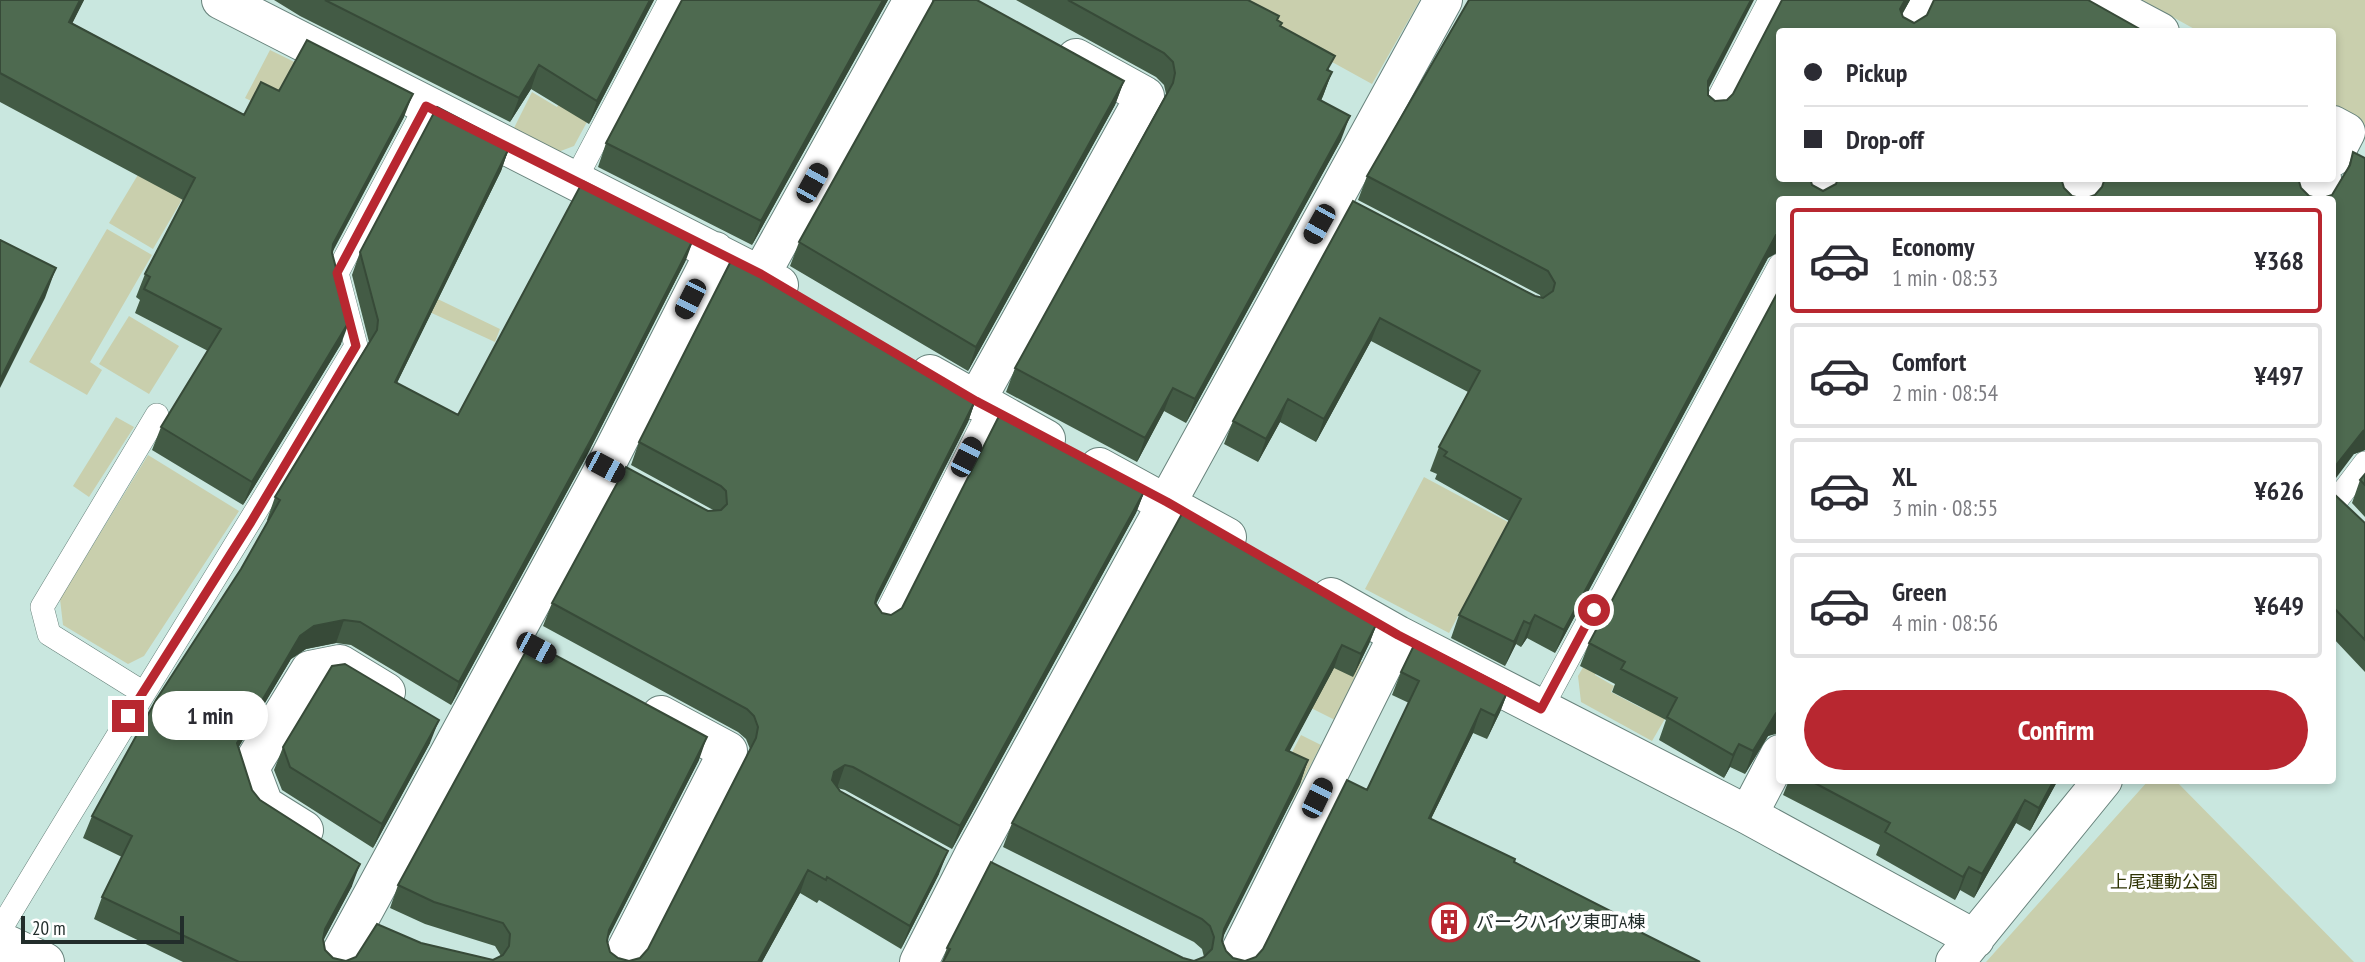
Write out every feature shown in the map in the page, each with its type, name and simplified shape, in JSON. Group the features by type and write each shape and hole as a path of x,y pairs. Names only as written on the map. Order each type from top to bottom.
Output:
{"main road":[{"path":"221,0 761,274 809,303"},
{"path":"761,274 913,0"},
{"path":"919,962 1167,502 1343,207 1443,0"},
{"path":"2100,0 2152,28"},
{"path":"983,405 1145,96 1041,38"},
{"path":"336,962 359,918 357,863 438,723 513,634 616,473 715,251"},
{"path":"904,359 1259,555"},
{"path":"1305,582 1398,635 1748,815 1965,950 2100,784"},
{"path":"513,634 548,654"},
{"path":"1235,962 1398,635"},
{"path":"357,863 264,805 250,768 310,670 340,664 438,723"},
{"path":"620,962 728,751 632,699"},
{"path":"1748,815 1776,762"},
{"path":"359,918 394,934"},
{"path":"0,941 45,962"}],"lane":[{"path":"575,180 670,0"},
{"path":"1712,111 1770,0"},
{"path":"1908,28 1923,0"},
{"path":"0,930 142,692 251,522 356,346 337,273 426,106"},
{"path":"1541,709 1776,272"},
{"path":"881,624 983,405"},
{"path":"142,692 49,634 42,607 157,415"},
{"path":"2338,510 2365,463"}],"green space":[{"path":"653,0 574,146 558,152 513,130 532,92 557,107 608,19"},
{"path":"1206,0 1420,0 1372,84 1258,21"},
{"path":"2142,0 2365,0 2365,125 2336,109 2336,28 2193,28"},
{"path":"270,50 370,99 283,84 270,110 245,98"},
{"path":"139,173 183,198 153,249 109,223"},
{"path":"107,229 152,255 90,362 102,370 87,395 29,362"},
{"path":"419,290 500,329 495,342 412,304"},
{"path":"129,316 179,346 149,394 99,364"},
{"path":"116,417 134,427 89,497 73,486"},
{"path":"148,455 239,511 144,656 128,664 63,625 60,599"},
{"path":"1424,477 1508,522 1449,633 1365,589"},
{"path":"1607,626 1619,632 1595,675 1614,686 1611,692 1645,710 1648,706 1666,717 1652,741 1581,702 1578,676"},
{"path":"1340,652 1364,663 1335,720 1311,708"},
{"path":"1301,735 1321,745 1292,801 1272,791"},
{"name":"上尾運動公園","path":"2145,784 2179,784 2354,962 1986,962"}],"building":[{"path":"0,0 80,0 69,22 244,115 261,82 279,91 307,40 413,94 333,244 332,253 350,320 252,482 161,427 221,329 144,289 150,277 145,274 195,178 0,73"},
{"path":"325,0 650,0 597,101 539,65 519,98"},
{"path":"682,0 883,0 761,221 606,143"},
{"path":"934,0 977,0 1124,81 976,347 799,242"},
{"path":"1068,0 1248,0 1279,16 1277,20 1282,23 1280,26 1335,56 1327,70 1332,72 1318,99 1350,116 1195,399 1173,388 1145,438 1015,368 1173,83 1175,73 1173,62 1164,53"},
{"path":"1469,0 1751,0 1708,81 1708,95 1715,101 1727,100 1733,94 1782,0 1905,0 1900,9 1903,17 1914,23 1927,15 1934,0 2088,0 2138,28 1776,28 1776,182 1811,182 1823,191 1837,182 2062,182 2072,196 1776,196 1776,235 1564,630 1535,615 1530,624 1524,621 1514,642 1459,615 1521,499 1444,456 1447,452 1439,447 1480,371 1380,318 1324,419 1288,399 1266,439 1233,421 1353,201 1535,296 1543,298 1553,291 1555,283 1548,271 1367,176"},
{"path":"437,107 495,137 493,140 509,148 395,382 458,415 583,181 694,238 594,434 459,682 360,622 344,620 314,626 300,636 237,743 252,790 260,800 360,864 325,929 325,950 333,958 346,961 356,957 377,924 421,943 493,960 503,955 509,946 510,934 503,923 434,902 398,885 531,642 707,737 609,930 607,941 610,952 618,958 629,961 640,958 648,949 756,738 758,727 754,716 747,709 552,603 626,467 708,511 721,510 727,504 726,491 721,486 639,442 733,257 976,399 877,595 875,603 882,613 891,615 902,608 1001,412 1145,490 960,826 853,767 845,765 834,772 832,780 840,791 948,851 910,926 827,877 826,880 808,870 758,962 239,962 102,897 132,836 92,816 156,700 241,569 280,500 275,497 377,330 378,320 360,252"},
{"path":"2353,152 2365,158 2363,431 2336,465 2336,196 2329,196 2350,165"},
{"path":"2104,182 2299,182 2309,196 2092,196"},
{"path":"0,240 56,268 0,380"},
{"path":"1776,295 1776,713 1753,751 1739,744 1733,755 1667,717 1677,698 1621,669 1625,662 1589,643"},
{"path":"2336,496 2365,523 2365,640 2336,610"},
{"path":"1184,510 1378,621 1361,654 1342,645 1286,750 1308,760 1224,929 1222,941 1233,958 1245,961 1256,957 1263,949 1347,780 1367,790 1419,681 1401,672 1416,641 1509,689 1495,716 1481,709 1429,818 1515,859 1514,862 1638,925 1636,930 1700,962 943,962 950,949 947,948 991,862 1183,958 1194,961 1204,957 1212,949 1214,937 1210,926 1202,919 1012,823"},
{"path":"345,664 439,720 382,824 290,767 283,747 332,666"},
{"path":"1817,784 2052,784 2039,808 2025,800 1982,874 1969,867 1963,877 1885,832 1890,823"}],"place":[{"name":"パークハイツ東町A棟","path":"1449,922"}],"route":[{"path":"128,716 251,522 356,346 337,273 426,106 761,274 976,401 1167,502 1398,635 1541,709 1594,610"}]}
